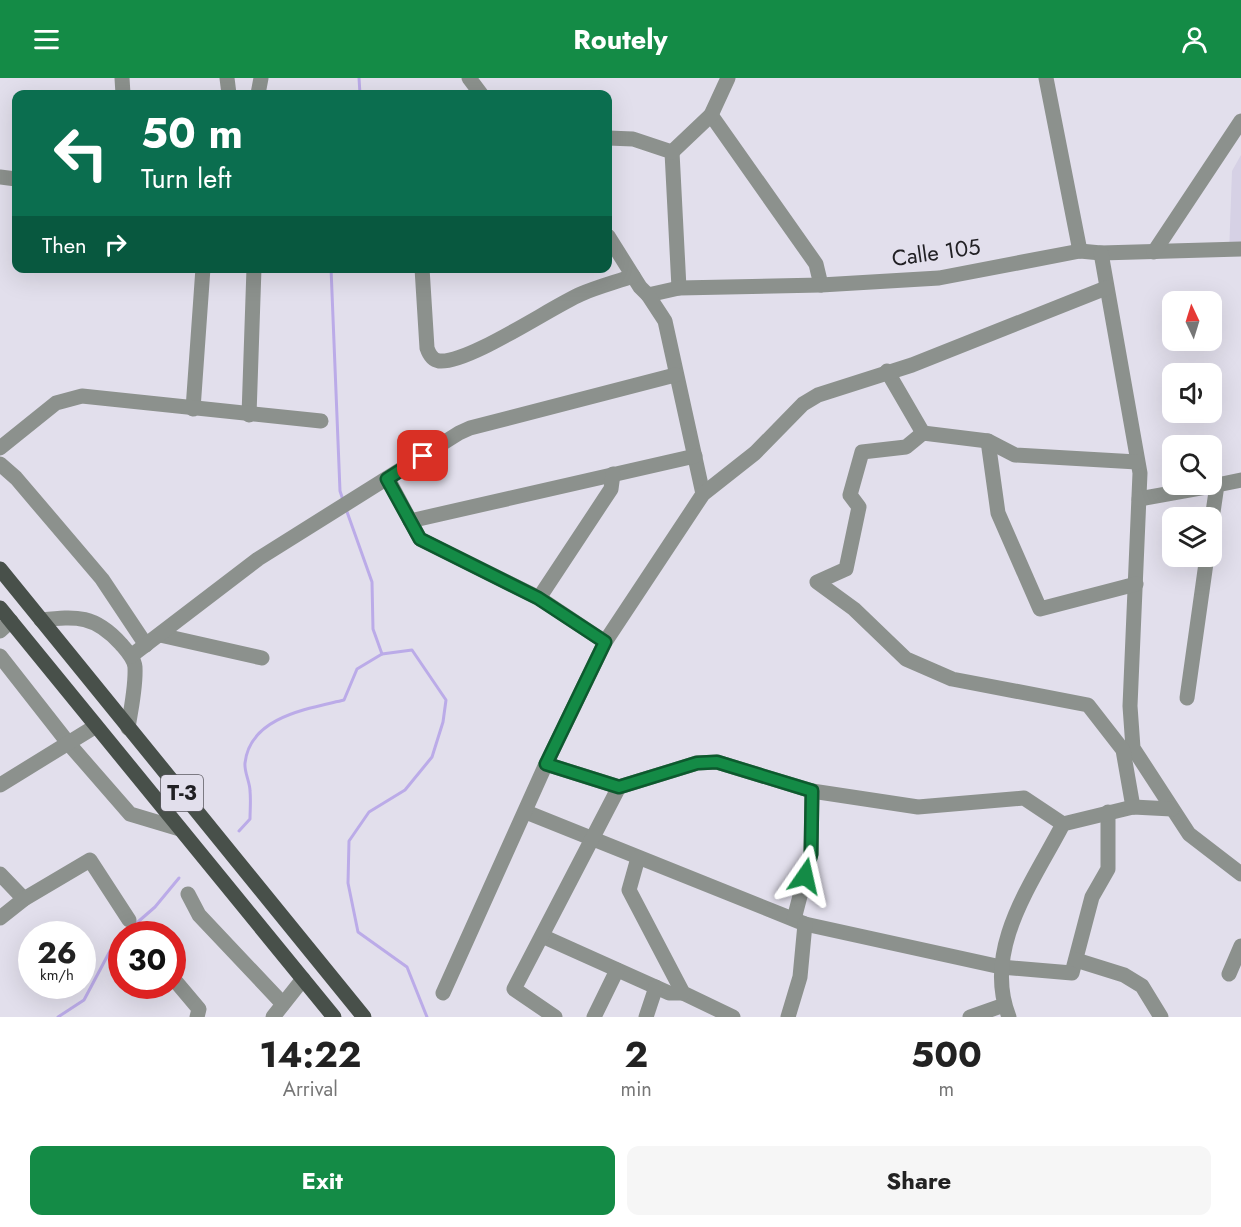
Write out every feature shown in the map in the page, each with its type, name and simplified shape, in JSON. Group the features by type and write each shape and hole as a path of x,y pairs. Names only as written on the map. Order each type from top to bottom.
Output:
{"main road":[{"name":"T-3","path":"0,569 364,1017"},
{"name":"T-3","path":"0,608 5,626 96,726 334,1017"}],"street":[{"path":"672,152 711,116 728,78"},
{"path":"1046,78 1080,251"},
{"path":"711,116 816,264 821,285"},
{"path":"1154,252 1241,121"},
{"path":"612,138 633,139 672,152"},
{"path":"672,152 679,288"},
{"path":"612,242 665,321 675,375 703,494"},
{"name":"Calle 105","path":"422,273 427,348 431,357 440,361 459,356 507,336 580,294 641,286 679,288 821,285 939,278 1080,251 1101,253 1241,249"},
{"path":"1101,253 1140,473 1128,749 1133,807"},
{"path":"193,409 203,273"},
{"path":"249,414 254,273"},
{"path":"443,993 546,764 605,642 703,494 755,453 803,404 835,388 912,365 1106,288"},
{"path":"887,371 924,433"},
{"path":"131,656 258,559 344,508 470,428 675,375"},
{"path":"0,448 56,403 71,397 321,422"},
{"path":"1137,462 1015,454 988,441 924,433 906,447 862,452 850,495 860,507 846,569 817,582 854,609 906,659 952,679 1088,705 1128,749 1189,834 1241,873"},
{"path":"988,441 998,513 1041,609 1136,584"},
{"path":"410,521 695,456"},
{"path":"0,464 16,478 102,579 146,645"},
{"path":"538,598 611,489 614,474"},
{"path":"387,479 420,539 538,598 605,642"},
{"path":"1222,484 1241,480"},
{"path":"1139,499 1162,495"},
{"path":"1187,698 1205,567"},
{"path":"41,620 68,616 92,620 105,628 131,656 135,668 129,728"},
{"path":"160,635 262,658"},
{"path":"0,656 69,744 130,814 180,829"},
{"path":"0,785 96,726"},
{"path":"546,764 619,787 707,762 717,762 812,791 918,807 953,806 1016,797 1024,798 1063,824"},
{"path":"555,1017 514,989 619,787"},
{"path":"788,1017 800,977 800,922 811,854 812,791"},
{"path":"970,1017 1007,1011 1001,967 1007,931 1063,824 1133,807 1172,809"},
{"path":"526,812 800,922 1001,967 1072,973 1092,897 1108,868 1108,812"},
{"path":"638,858 629,890 683,993"},
{"path":"0,918 24,899 90,860 129,920"},
{"path":"0,874 24,899"},
{"path":"188,894 199,915 283,1004"},
{"path":"542,936 669,993 683,993 733,1017"},
{"path":"1229,974 1241,946"},
{"path":"1076,960 1124,975 1142,986 1161,1017"},
{"path":"594,1017 617,970"},
{"path":"273,1017 303,979"},
{"path":"646,1017 656,987"},
{"path":"186,994 199,1009 197,1017"}],"shaded area":[{"path":"1241,155 1241,254 1229,254 1232,171"}],"waterway":[{"path":"359,78 360,90"},
{"path":"331,273 340,491 343,500"},
{"path":"346,509 372,582 373,629 382,654 412,650 446,700 443,722 432,757 405,790 369,812 349,841 348,883 358,932 407,967 427,1017"},
{"path":"239,831 250,819 250,788 245,763 249,747 257,735 282,718 344,700 357,669 382,654"},
{"path":"139,921 155,907 179,878"},
{"path":"58,1017 84,1000 108,955"}],"route":[{"path":"423,456 387,479 420,539 538,598 605,642 546,764 619,787 697,763 717,762 812,791 811,854 805,876"}]}
